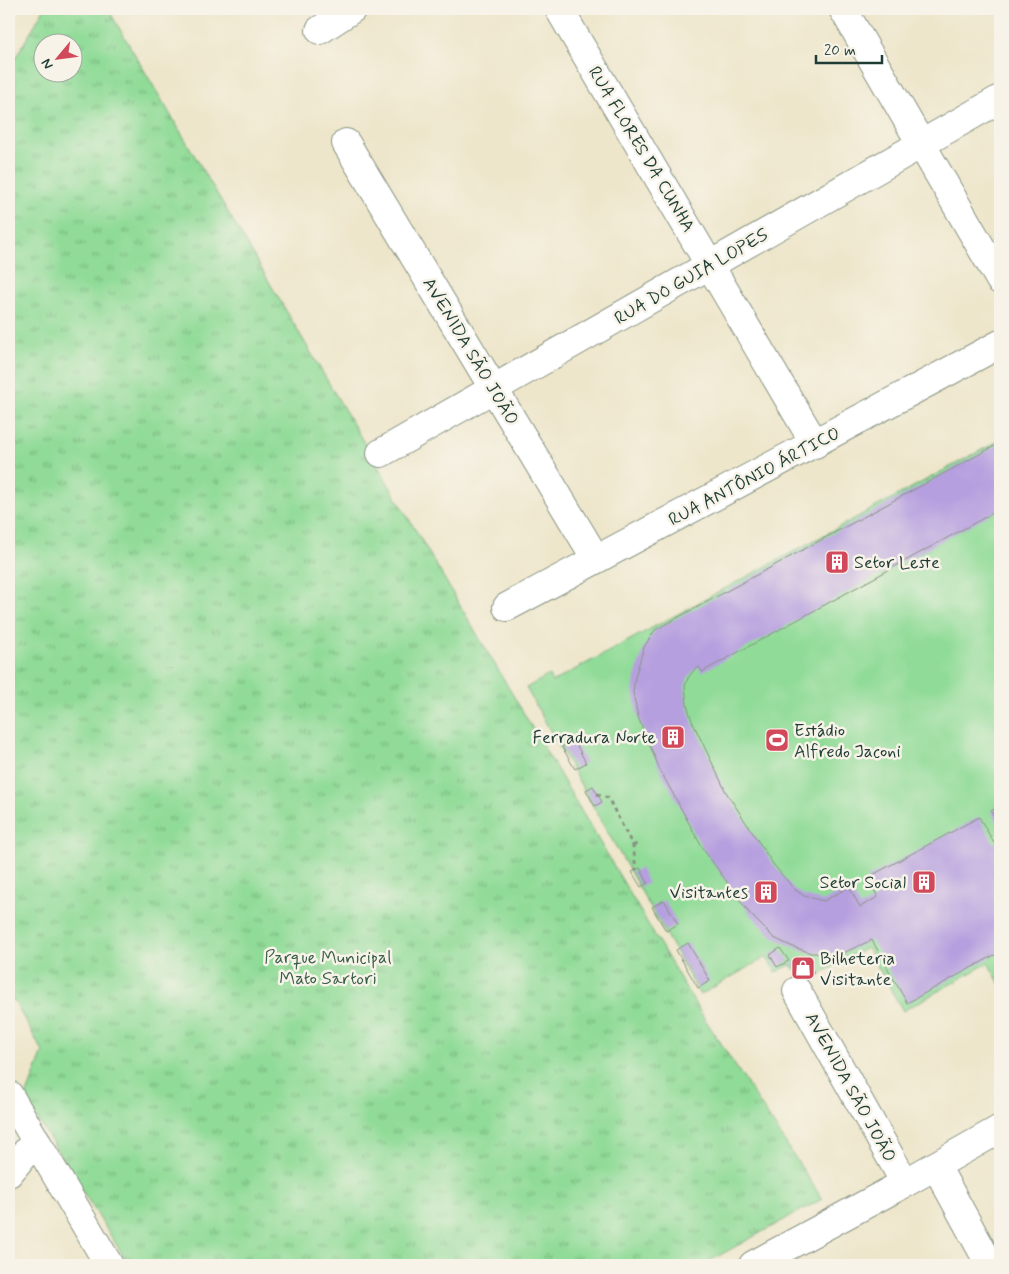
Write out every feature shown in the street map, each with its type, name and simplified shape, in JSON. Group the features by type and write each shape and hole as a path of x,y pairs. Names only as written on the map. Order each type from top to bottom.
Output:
{"street":[{"path":"320,30 352,9"},
{"name":"RUA FLORES DA CUNHA","path":"559,9 815,444"},
{"path":"843,9 1000,280"},
{"name":"RUA DO GUIA LOPES","path":"381,453 495,390 710,264 1000,99"},
{"name":"AVENIDA SÃO JOÃO","path":"346,143 596,559"},
{"name":"RUA ANTÔNIO ÁRTICO","path":"507,606 1000,344"},
{"name":"AVENIDA SÃO JOÃO","path":"797,991 905,1183"},
{"path":"9,1095 109,1265"},
{"path":"753,1265 936,1166 1000,1129"},
{"path":"9,1173 36,1140"},
{"path":"936,1166 990,1265"}],"path":[{"path":"575,743 582,740"},
{"path":"597,794 608,798 634,846 636,870"},
{"path":"634,846 640,842"}],"green space":[{"name":"Parque Municipal Mato Sartori","path":"44,9 108,9 697,1007 822,1199 702,1265 129,1265 25,1099 43,1052 9,992 9,69"},
{"name":"Estádio Alfredo Jaconi","path":"1000,440 1000,984 988,963 903,1011 867,948 808,980 790,965 776,972 766,957 700,995 526,688 549,675 552,682"}],"building":[{"path":"1000,443 1000,509 702,672 699,667 688,678 685,686 687,705 692,721 726,792 773,864 793,888 804,896 824,901 849,887 860,907 878,897 867,878 979,817 994,843 1000,840 1000,952 907,1003 872,940 841,954 811,953 774,938 750,914 703,849 660,770 638,717 633,692 635,677 644,647 655,630"},
{"path":"574,740 586,763 575,769 562,747"},
{"path":"593,786 602,802 595,806 586,790"},
{"path":"1000,806 1000,827 991,811"},
{"path":"640,868 648,883 641,887 632,872"},
{"path":"664,900 678,924 666,931 652,907"},
{"path":"688,943 710,981 698,988 676,950"},
{"path":"780,948 789,961 777,967 770,955"},
{"name":"Bilheteria Visitante","path":"800,960 814,972 807,976 792,964"}],"place":[{"name":"Setor Leste","path":"837,562"},
{"name":"Ferradura Norte","path":"673,737"},
{"name":"Estádio Alfredo Jaconi","path":"777,740"},
{"name":"Setor Social","path":"924,882"},
{"name":"Visitantes","path":"766,892"},
{"name":"Bilheteria Visitante","path":"803,968"}]}
